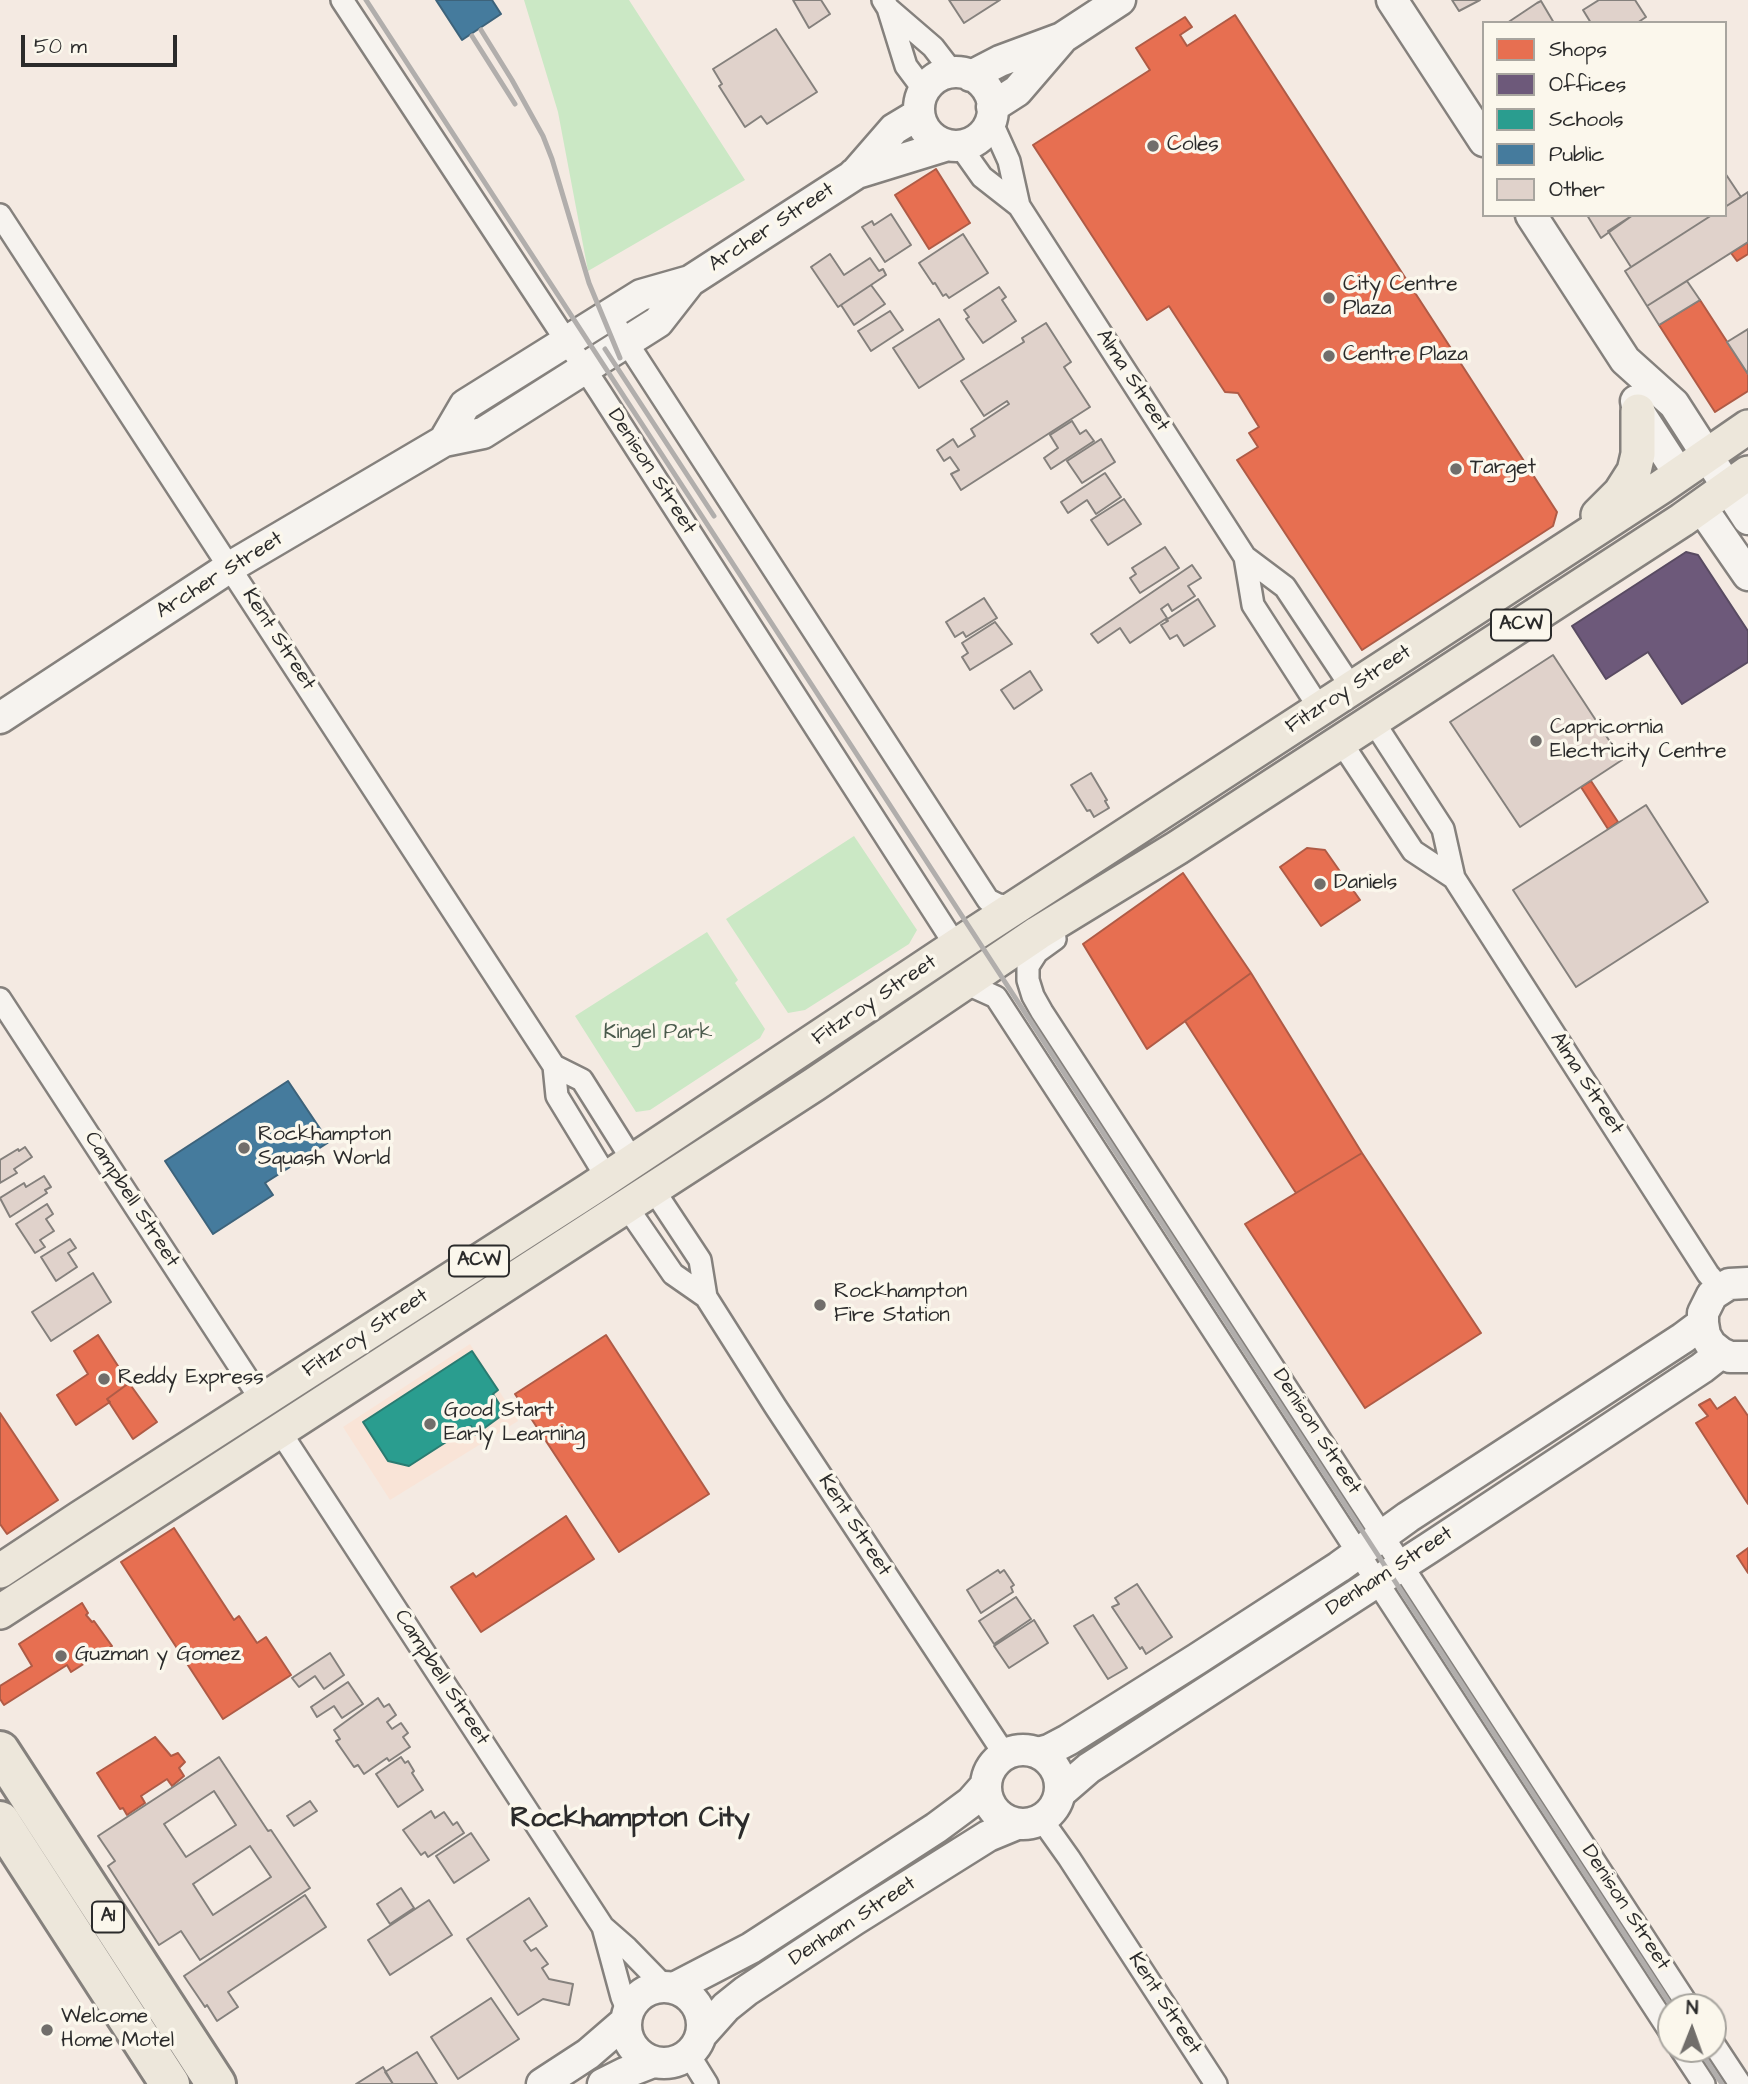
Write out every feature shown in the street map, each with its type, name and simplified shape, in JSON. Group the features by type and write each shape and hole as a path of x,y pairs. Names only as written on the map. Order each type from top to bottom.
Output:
{"highway":[{"name":"A1","path":"0,1751 216,2084"},
{"name":"A1","path":"0,1821 170,2084"}],"main road":[{"path":"1559,553 1620,493 1629,479 1638,454 1638,411"},
{"name":"Fitzroy Street","path":"0,1571 620,1169 1748,427"},
{"path":"1679,474 1701,507"},
{"name":"Fitzroy Street","path":"0,1612 815,1084 1038,933 1177,848 1341,742 1701,507 1738,480"},
{"name":"Alma Street","path":"1352,688 1373,721"},
{"name":"Alma Street","path":"1320,709 1341,742"},
{"name":"Kent Street","path":"620,1169 640,1198"},
{"path":"262,1401 279,1430"}],"street":[{"name":"Denison Street","path":"342,0 585,369 956,946"},
{"path":"922,102 932,81 962,74 1062,38 1120,0"},
{"path":"1392,0 1482,138"},
{"path":"886,4 906,66 922,102 925,131 932,137 954,146 979,138 992,114 1017,91 1062,38"},
{"path":"886,4 962,74 986,88 991,97 992,114"},
{"name":"Archer Street","path":"444,441 466,405 640,295 690,281 853,175 922,102"},
{"name":"Alma Street","path":"992,114 1009,161 1019,206"},
{"name":"Archer Street","path":"853,175 954,146"},
{"name":"Alma Street","path":"954,146 982,177 1019,206 1246,558 1285,587 1352,688"},
{"name":"Kent Street","path":"0,215 554,1066 557,1096 620,1169"},
{"path":"1532,217 1625,360 1674,404 1707,455 1738,480 1748,519"},
{"name":"Archer Street","path":"0,718 230,567 444,441 483,433 585,369 658,322 690,281"},
{"path":"610,314 988,900 998,905 1016,907"},
{"path":"1625,360 1638,411 1679,474"},
{"path":"1701,507 1748,575"},
{"name":"Alma Street","path":"1246,558 1253,605 1320,709"},
{"name":"Alma Street","path":"1373,721 1443,830 1454,878 1701,1263 1734,1285"},
{"name":"Alma Street","path":"1341,742 1413,851 1454,878"},
{"name":"Denison Street","path":"1128,877 1037,952 1028,966 1027,973 1033,996 1680,1993"},
{"name":"Denison Street","path":"965,983 996,998 1657,2011"},
{"name":"Campbell Street","path":"0,999 262,1401"},
{"name":"Kent Street","path":"554,1066 582,1080 620,1169"},
{"name":"Kent Street","path":"640,1198 700,1260 706,1297"},
{"name":"Kent Street","path":"640,1198 673,1274 706,1297 1005,1755"},
{"path":"1734,1285 1712,1295 1703,1313 1705,1335 1711,1345 1734,1355"},
{"name":"Denham Street","path":"1038,1753 1068,1740 1208,1652 1703,1323"},
{"name":"Denham Street","path":"1060,1793 1101,1760 1702,1368 1734,1355"},
{"name":"Campbell Street","path":"279,1430 603,1927 670,1988"},
{"path":"1027,1750 1049,1759 1060,1781 1060,1793 1054,1809 1029,1822 1007,1820 991,1806 986,1785 989,1773 995,1763 1005,1755 1027,1750"},
{"name":"Denham Street","path":"670,1988 728,1962 751,1948 936,1828 971,1802 986,1785"},
{"name":"Kent Street","path":"1029,1822 1069,1858 1216,2084"},
{"name":"Denham Street","path":"695,2045 726,2007 757,1984 988,1836 1029,1822"},
{"name":"Campbell Street","path":"603,1927 626,2017"},
{"path":"542,2084 588,2054 626,2017 634,2001 653,1988 670,1988 685,1993 694,2001 702,2023 695,2045 678,2062 665,2064 653,2063 641,2057 631,2047 626,2035 626,2017"},
{"path":"695,2045 707,2084"},
{"path":"603,2084 653,2063"},
{"path":"1690,2063 1704,2084"},
{"path":"1726,2063 1740,2084"}],"shaded area":[{"name":"Good Start Early Learning","path":"470,1344 518,1421 390,1500 343,1427"}],"green space":[{"path":"524,0 629,0 745,180 588,271 558,112"},
{"path":"854,836 917,930 909,944 805,1010 788,1013 726,919"},
{"name":"Kingel Park","path":"707,932 738,980 735,983 765,1029 760,1038 650,1110 636,1112 575,1016"}],"building: Shops":[{"name":"Centre Plaza","path":"1235,15 1557,512 1553,526 1362,650 1237,460 1258,447 1249,433 1259,427 1238,393 1225,392 1169,306 1147,320 1033,145 1150,70 1136,48 1185,17 1192,27 1180,35 1187,46"},
{"path":"936,169 970,223 929,249 895,195"},
{"path":"1748,242 1748,254 1737,261 1731,253"},
{"path":"1700,300 1748,374 1748,391 1715,412 1659,325"},
{"path":"1591,781 1618,822 1608,829 1581,787"},
{"name":"Daniels","path":"1307,848 1325,850 1360,900 1321,926 1280,867"},
{"path":"1183,873 1251,973 1147,1049 1083,944"},
{"path":"1251,973 1362,1153 1296,1193 1185,1021"},
{"path":"1362,1153 1481,1333 1365,1408 1245,1224"},
{"name":"Reddy Express","path":"98,1335 129,1383 107,1399 110,1402 76,1425 57,1395 88,1374 74,1351"},
{"path":"606,1335 709,1494 619,1552 515,1394"},
{"path":"129,1383 157,1422 133,1439 107,1399"},
{"path":"1735,1397 1748,1416 1748,1504 1696,1423 1708,1416 1699,1405 1710,1399 1717,1409"},
{"path":"0,1413 58,1500 7,1534 0,1524"},
{"path":"566,1516 594,1559 481,1632 451,1587 473,1573 476,1577"},
{"path":"174,1528 234,1620 239,1616 257,1643 266,1637 291,1675 223,1719 121,1562"},
{"path":"1748,1548 1748,1573 1737,1556"},
{"name":"Guzman y Gomez","path":"82,1603 88,1613 86,1615 94,1621 112,1646 71,1672 67,1665 4,1705 0,1699 0,1686 32,1666 19,1644"},
{"path":"155,1737 171,1756 178,1753 185,1762 179,1768 184,1776 172,1786 167,1779 141,1796 145,1803 127,1815 123,1808 120,1809 97,1773"}],"building: Offices":[{"path":"1686,552 1698,555 1748,631 1748,662 1682,704 1648,652 1606,679 1572,626"}],"building: Schools":[{"name":"Good Start Early Learning","path":"472,1351 498,1390 493,1394 505,1413 475,1435 471,1426 409,1466 388,1461 363,1422"}],"building: Public":[{"path":"436,0 492,0 501,14 462,40"},
{"path":"288,1081 329,1142 265,1183 273,1195 213,1234 165,1161"}],"building: Other":[{"path":"793,0 821,0 830,14 809,28"},
{"path":"949,0 1000,0 964,23"},
{"path":"1452,0 1480,0 1459,11"},
{"path":"1599,0 1635,0 1646,17 1640,21 1590,21 1583,10"},
{"path":"1541,1 1553,21 1510,21"},
{"path":"776,29 817,92 767,124 761,116 745,127 719,86 722,84 713,69"},
{"path":"1727,176 1741,197 1727,206"},
{"path":"1748,192 1748,242 1647,306 1625,271 1709,217 1727,217 1727,206"},
{"path":"891,214 911,245 885,262 862,227 872,221 874,225"},
{"path":"1588,217 1630,217 1601,238"},
{"path":"1630,217 1709,217 1631,267 1608,231"},
{"path":"963,234 988,273 949,298 946,294 943,296 919,263"},
{"path":"830,254 844,275 870,258 879,271 883,269 886,275 838,307 811,267"},
{"path":"1687,281 1700,300 1659,325 1647,306"},
{"path":"871,285 885,304 854,325 841,305"},
{"path":"999,287 1006,297 1002,300 1016,321 983,343 966,319 969,317 964,310"},
{"path":"890,311 903,330 871,351 858,331"},
{"path":"939,319 964,359 919,388 893,348"},
{"path":"1046,323 1071,362 1064,367 1090,407 961,490 951,474 959,470 950,457 944,461 937,450 953,439 958,447 975,436 971,429 1009,404 1007,401 984,416 961,381 1024,342 1022,338"},
{"path":"1748,329 1748,374 1727,342"},
{"path":"1072,421 1080,434 1086,430 1094,441 1051,469 1044,458 1058,448 1050,435"},
{"path":"1101,439 1115,462 1082,483 1067,461"},
{"path":"1105,473 1121,497 1096,514 1087,500 1068,513 1061,502"},
{"path":"1124,499 1141,524 1108,545 1091,520"},
{"path":"1165,547 1179,568 1140,593 1130,578 1136,574 1132,568"},
{"path":"1192,565 1201,578 1188,586 1195,596 1172,611 1168,604 1161,609 1167,618 1130,643 1120,628 1098,643 1091,634"},
{"path":"984,598 997,618 966,637 963,632 955,637 946,622"},
{"path":"1198,599 1215,626 1184,646 1177,635 1170,639 1161,625"},
{"path":"995,622 1012,644 970,670 962,657 968,653 962,643"},
{"name":"Capricornia Electricity Centre","path":"1553,655 1622,760 1520,827 1450,722"},
{"path":"1030,671 1042,690 1014,709 1001,690"},
{"path":"1091,773 1109,808 1094,817 1090,810 1087,811 1071,785"},
{"path":"1646,805 1708,902 1576,987 1513,890"},
{"path":"25,1147 32,1157 14,1169 17,1173 0,1183 0,1160"},
{"path":"44,1176 51,1187 45,1190 47,1193 10,1217 0,1198 24,1183 26,1187"},
{"path":"47,1204 53,1214 46,1219 54,1231 40,1240 45,1247 35,1253 16,1224"},
{"path":"70,1239 76,1248 68,1253 77,1267 56,1281 41,1257"},
{"path":"93,1273 111,1302 51,1341 32,1312"},
{"path":"998,1570 1000,1573 1004,1570 1014,1585 1011,1587 1013,1592 981,1613 967,1590"},
{"path":"1137,1584 1172,1637 1146,1654 1112,1607 1119,1604 1115,1598"},
{"path":"1016,1597 1031,1619 994,1644 979,1621"},
{"path":"1093,1615 1127,1668 1108,1679 1074,1626"},
{"path":"1034,1620 1048,1643 1009,1668 994,1646"},
{"path":"330,1653 344,1675 324,1689 315,1676 299,1687 292,1678"},
{"path":"348,1682 363,1704 342,1718 334,1706 317,1717 311,1707"},
{"path":"378,1698 384,1707 389,1704 396,1715 387,1722 392,1729 401,1723 408,1733 403,1737 410,1747 389,1761 387,1758 364,1774 358,1765 354,1767 336,1741 340,1739 334,1730"},
{"path":"219,1757 310,1888 200,1960 181,1931 159,1945 108,1866 115,1861 98,1836","holes":["214,1791 236,1825 186,1857 164,1824","250,1846 271,1877 213,1915 193,1884"]},
{"path":"401,1757 405,1763 408,1761 423,1790 398,1807 376,1774"},
{"path":"310,1801 317,1811 294,1826 287,1816"},
{"path":"431,1811 435,1818 444,1812 453,1825 457,1822 464,1833 428,1857 425,1852 421,1855 403,1830"},
{"path":"471,1833 489,1860 454,1883 436,1856"},
{"path":"401,1888 414,1908 390,1924 377,1904"},
{"path":"305,1895 326,1927 228,1992 238,2007 217,2021 184,1976"},
{"path":"529,1898 547,1926 524,1941 531,1951 536,1948 548,1964 542,1968 549,1979 573,1984 569,2005 543,1999 518,2015 467,1939"},
{"path":"429,1900 452,1935 390,1975 368,1940"},
{"path":"491,1998 519,2039 458,2079 431,2037"},
{"path":"417,2052 437,2084 393,2084 385,2072"},
{"path":"383,2067 393,2084 356,2084"}],"railway":[{"path":"366,0 1663,1993"},
{"path":"481,30 543,136 589,283 620,358"},
{"path":"472,36 515,104"},
{"path":"605,349 714,516"},
{"path":"1708,2063 1722,2084"}],"place":[{"name":"Coles","path":"1153,146"},
{"name":"City Centre Plaza","path":"1329,298"},
{"name":"Centre Plaza","path":"1329,356"},
{"name":"Target","path":"1456,469"},
{"name":"Capricornia Electricity Centre","path":"1536,741"},
{"name":"Daniels","path":"1320,884"},
{"name":"Rockhampton Squash World","path":"244,1148"},
{"name":"Rockhampton Fire Station","path":"820,1305"},
{"name":"Reddy Express","path":"104,1379"},
{"name":"Good Start Early Learning","path":"430,1424"},
{"name":"Guzman y Gomez","path":"61,1656"},
{"name":"Welcome Home Motel","path":"47,2030"}],"district":[{"name":"Rockhampton City","path":"630,1820"}]}
